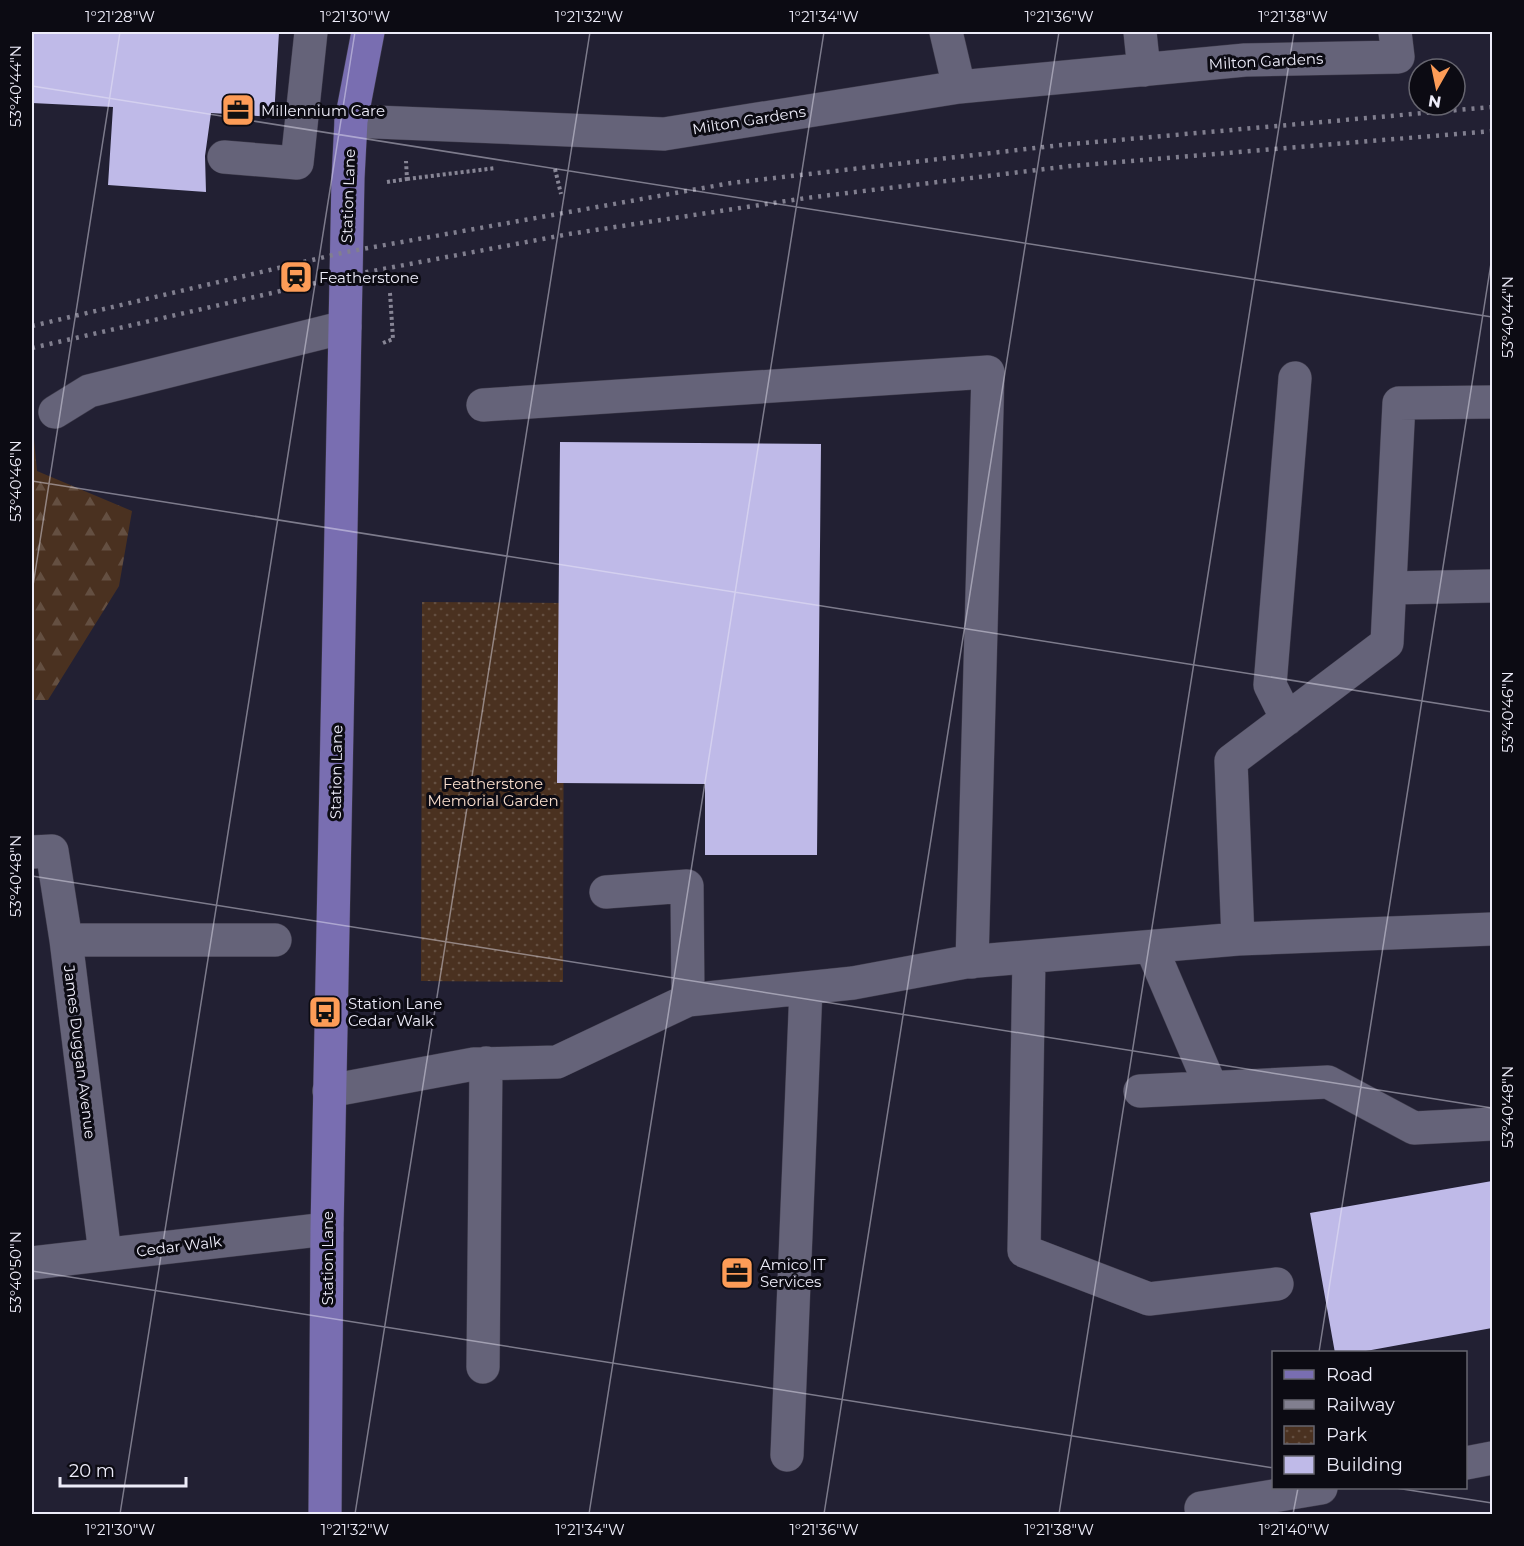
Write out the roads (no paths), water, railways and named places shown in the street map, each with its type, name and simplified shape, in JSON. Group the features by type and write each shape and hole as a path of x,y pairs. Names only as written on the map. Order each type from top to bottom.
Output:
{"main road":[{"name":"Station Lane","path":"325,1515 329,1091 345,327 351,121 368,32"}],"street":[{"path":"224,158 297,163 312,32"},
{"path":"946,32 958,87"},
{"path":"1140,32 1144,70"},
{"name":"Milton Gardens","path":"351,121 664,134 958,87 1245,60 1398,57 1395,32"},
{"path":"55,412 89,392 345,327"},
{"path":"483,405 988,372 972,962"},
{"path":"1287,719 1270,685 1295,378"},
{"path":"1238,939 1232,761 1388,643 1399,403 1492,402"},
{"path":"1390,588 1492,586"},
{"name":"James Duggan Avenue","path":"42,851 66,940 105,1254"},
{"path":"606,892 687,886 688,1000"},
{"path":"329,1091 486,1063 557,1062 688,1000 853,983 972,962 1238,939 1492,929"},
{"path":"66,940 275,940"},
{"path":"1151,947 1211,1087"},
{"path":"1029,957 1024,1251 1149,1299 1277,1284"},
{"path":"787,1455 806,988"},
{"path":"483,1367 486,1063"},
{"path":"1140,1091 1328,1082 1414,1128 1492,1124"},
{"name":"Cedar Walk","path":"32,1263 327,1229"},
{"path":"1467,1463 1492,1458"},
{"path":"1202,1515 1201,1508 1315,1489"}],"railway":[{"path":"32,326 346,252 731,183 1061,145 1492,107"},
{"path":"32,348 346,276 569,234 806,198 1070,166 1492,131"}],"place":[{"name":"Millennium Care","path":"238,110"},
{"name":"Featherstone","path":"296,277"},
{"name":"Station Lane Cedar Walk","path":"325,1012"},
{"name":"Amico IT Services","path":"737,1273"}],"park label":[{"name":"Featherstone Memorial Garden","path":"493,792"}]}
